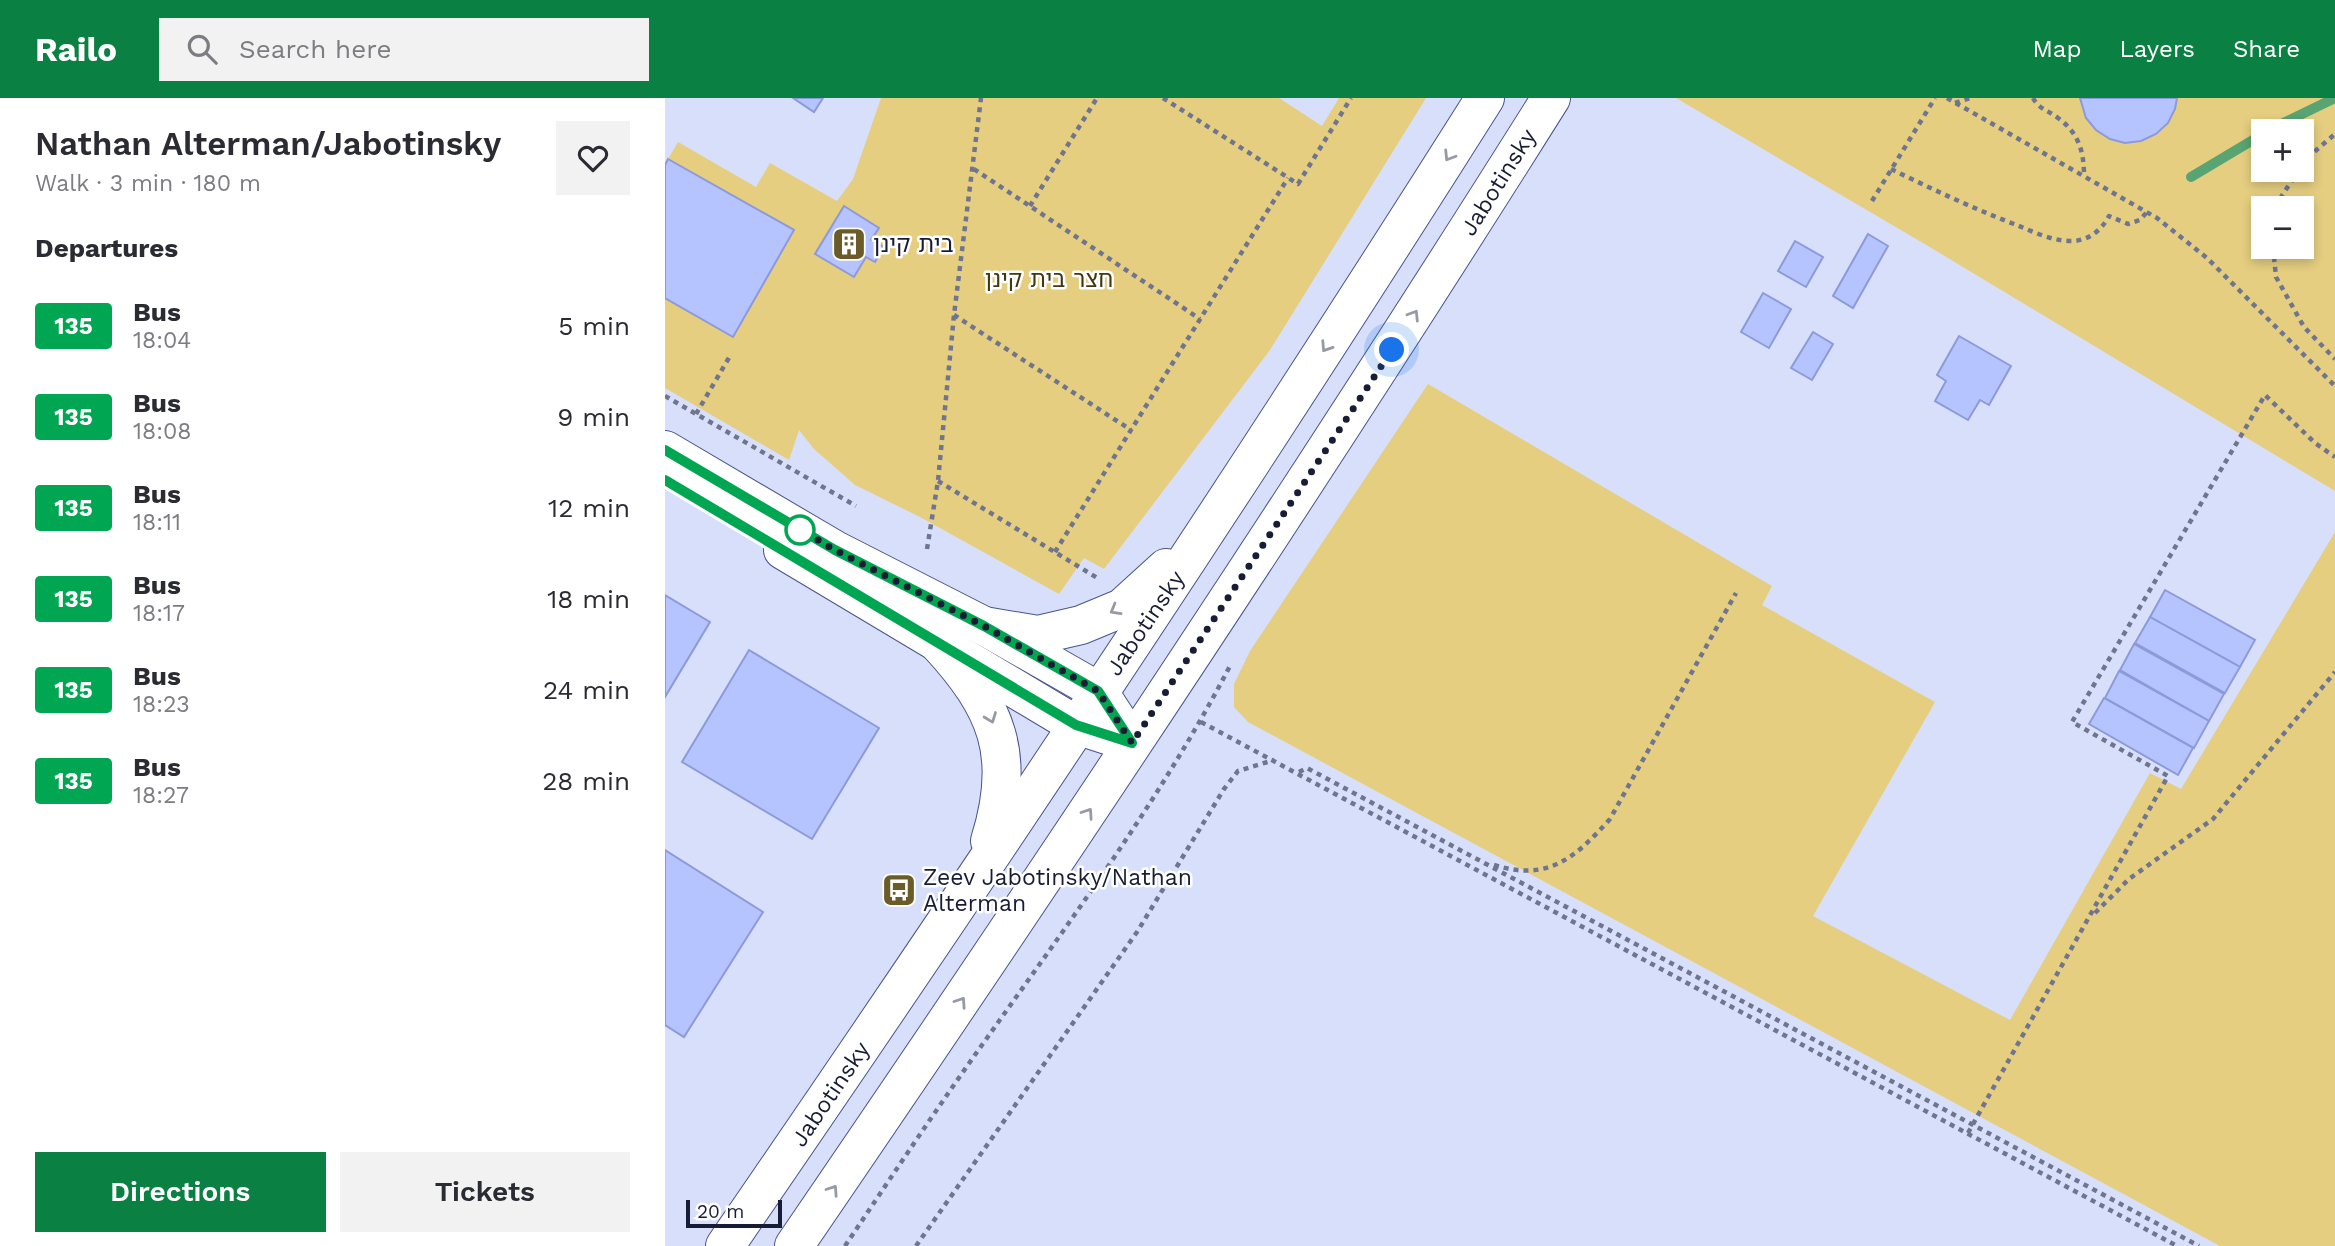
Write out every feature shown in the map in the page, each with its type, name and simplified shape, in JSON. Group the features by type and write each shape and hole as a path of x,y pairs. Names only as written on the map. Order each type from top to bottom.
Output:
{"main road":[{"name":"Jabotinsky","path":"725,1246 978,875 1205,534 1485,98"},
{"name":"Jabotinsky","path":"795,1246 1347,419 1551,98"},
{"path":"665,450 835,550 984,626 1098,691 1132,743"},
{"path":"665,480 1076,725 1132,743"},
{"path":"984,626 1038,635 1100,618 1122,608 1205,534"},
{"path":"939,643 980,693 992,717 1000,744 1003,764 998,810 978,875"}],"path":[{"path":"927,548 938,481 954,315 981,98"},
{"path":"1030,206 1097,98"},
{"path":"1163,98 1298,184 1351,98"},
{"path":"1871,201 1935,98"},
{"path":"1947,98 2147,212 2207,258 2335,386"},
{"path":"1955,103 1970,98"},
{"path":"2033,98 2039,108 2058,117 2074,133 2081,147 2084,177"},
{"path":"2314,152 2335,134"},
{"path":"974,169 1200,319"},
{"path":"1891,169 1964,205 2052,239 2073,241 2089,237 2102,229 2109,216 2128,224 2140,220 2147,212"},
{"path":"1055,552 1288,178"},
{"path":"2274,259 2276,277 2304,327 2335,359"},
{"path":"954,315 1131,430"},
{"path":"697,414 730,356"},
{"path":"1968,1133 2168,776 2072,722 2265,395 2315,443 2335,457"},
{"path":"665,396 856,506"},
{"path":"938,481 1103,582"},
{"path":"1481,861 1517,872 1552,868 1582,850 1610,819 1736,593"},
{"path":"2089,919 2129,879 2213,818 2335,672"},
{"path":"1201,722 1299,772 2177,1246"},
{"path":"916,1246 1136,932 1224,789 1238,771 1275,760"},
{"path":"1299,772 1307,768 2199,1246"}],"green space":[{"name":"חצר בית קינן","path":"881,98 1279,98 1322,126 1339,98 1426,98 1270,350 1104,569 1084,558 1059,594 920,517 855,485 814,449 799,430 789,460 665,388 665,298 733,337 794,231 668,159 678,142 756,187 770,163 837,201 853,179"},
{"path":"1676,98 2335,98 2335,491 1923,243"},
{"path":"1428,384 1772,586 1762,605 1935,702 1813,916 2010,1020 2150,773 2181,789 2335,532 2335,1246 2220,1246 1248,722 1234,707 1234,684 1250,651"}],"building":[{"path":"793,98 823,98 814,112"},
{"path":"2080,98 2177,98 2168,123 2156,134 2141,141 2125,143 2110,139 2096,130 2086,118"},
{"path":"668,159 794,230 733,337 665,298 665,165"},
{"name":"בית קינן","path":"844,206 879,228 871,240 884,247 875,262 866,257 854,277 815,254"},
{"path":"1868,234 1888,246 1853,308 1833,296"},
{"path":"1795,241 1823,257 1806,287 1778,271"},
{"path":"1763,293 1791,309 1769,348 1741,332"},
{"path":"1813,332 1833,344 1812,380 1791,368"},
{"path":"1959,336 2011,366 1989,405 1980,400 1968,420 1935,401 1946,381 1937,375"},
{"path":"2165,590 2255,640 2240,667 2150,617"},
{"path":"665,595 710,622 665,697"},
{"path":"2150,617 2240,667 2225,693 2135,643"},
{"path":"2134,644 2224,694 2209,721 2120,670"},
{"path":"749,650 879,728 812,839 682,762"},
{"path":"2119,671 2209,721 2194,748 2105,698"},
{"path":"2104,698 2193,748 2178,775 2089,724"},
{"path":"665,850 763,912 684,1037 665,1025"}],"waterway":[{"path":"2292,119 2335,98"},
{"path":"2191,177 2251,141"}],"bus line":[{"name":"135","path":"665,450 835,550 984,626 1098,691 1132,743 1076,725 665,480"}],"place":[{"name":"בית קינן","path":"849,244"},
{"name":"Zeev Jabotinsky/Nathan Alterman","path":"899,890"}],"route":[{"path":"800,530 793,525 835,550 984,626 1098,691 1132,743 1203,640 1392,350"}]}
